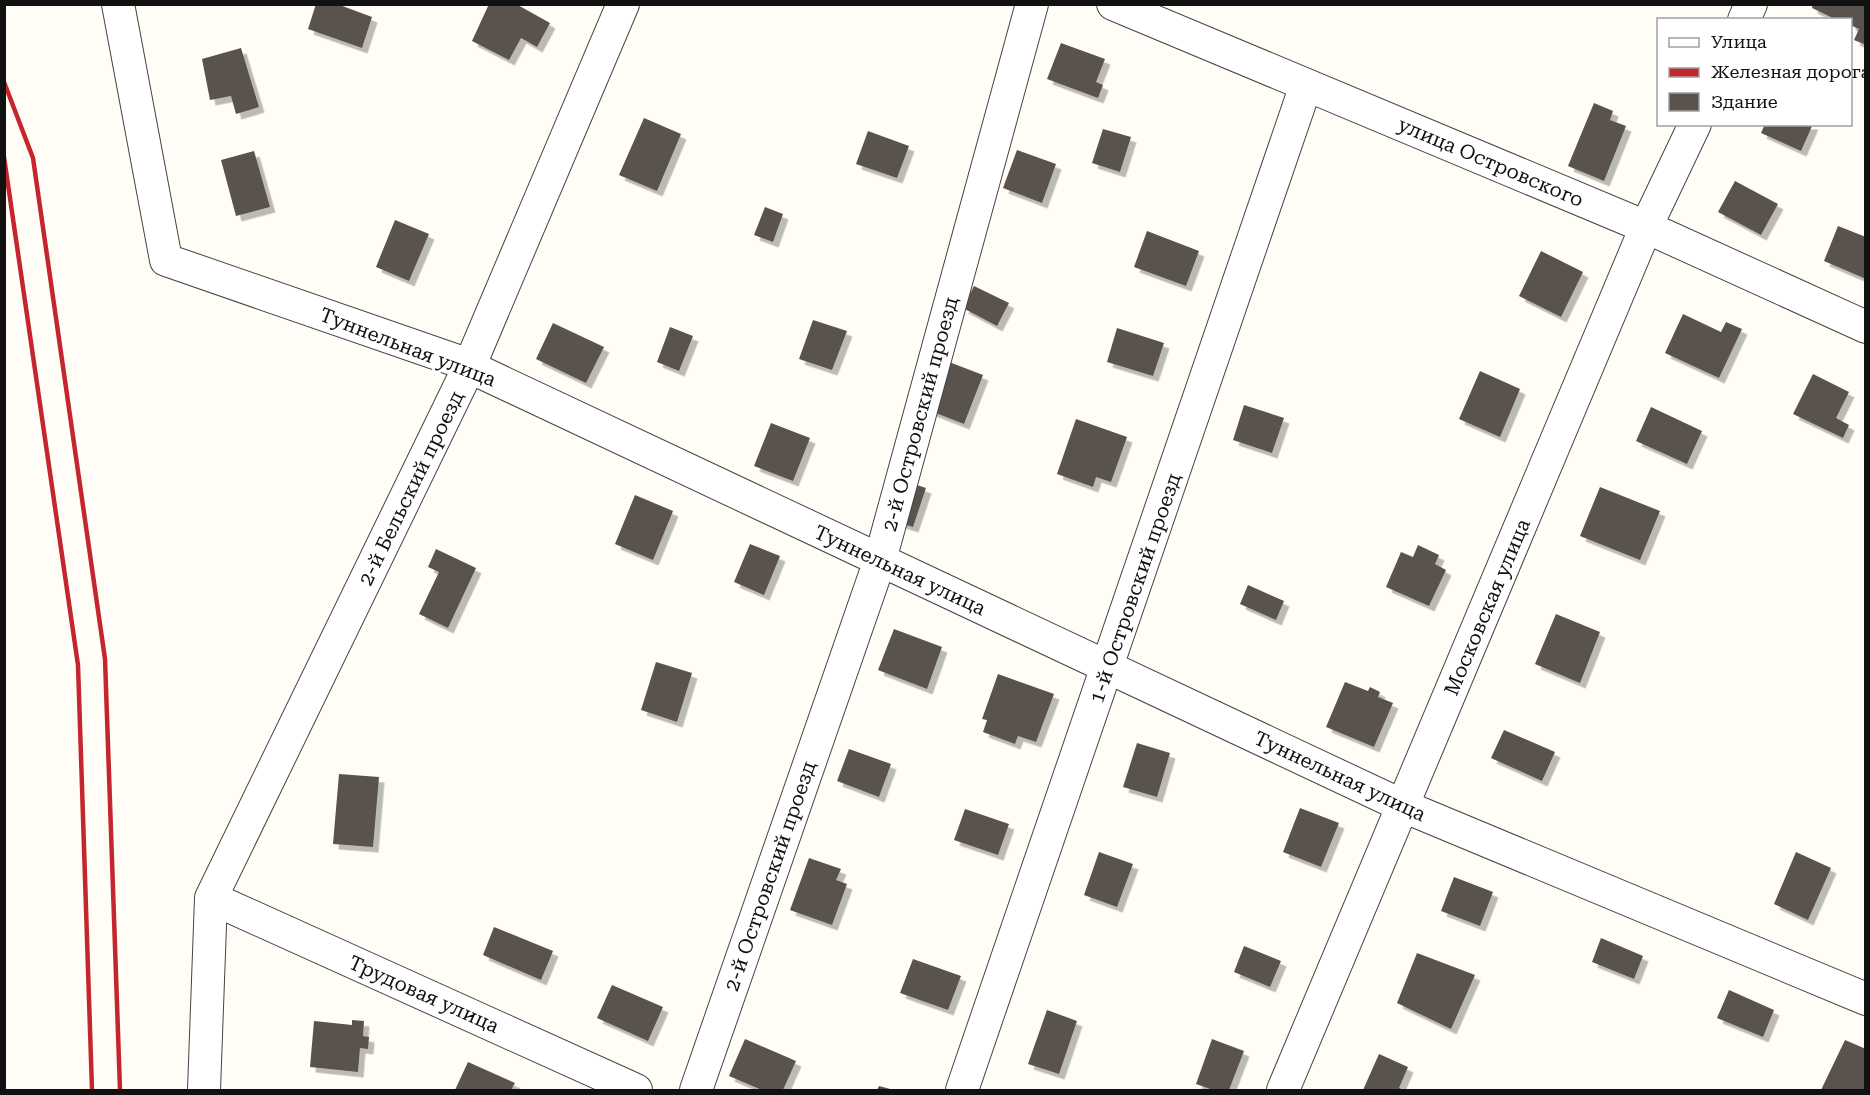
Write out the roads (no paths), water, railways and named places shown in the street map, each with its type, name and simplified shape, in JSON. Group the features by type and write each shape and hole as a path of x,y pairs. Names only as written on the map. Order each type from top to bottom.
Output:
{"street":[{"name":"Туннельная улица","path":"118,4 166,260 469,367 1403,806 1866,999"},
{"name":"2-й Бельский проезд","path":"211,898 469,367 623,4"},
{"name":"2-й Островский проезд","path":"696,1090 880,560 1032,4"},
{"name":"улица Островского","path":"1113,4 1646,227 1866,327"},
{"path":"1745,18 1751,4"},
{"name":"1-й Островский проезд","path":"962,1090 1306,85"},
{"name":"Московская улица","path":"1283,1090 1646,227 1694,126"},
{"path":"204,1090 211,898"},
{"name":"Трудовая улица","path":"211,898 636,1090"}],"railway":[{"path":"4,82 33,158 105,659 120,1090"},
{"path":"4,157 78,665 92,1090"}]}
